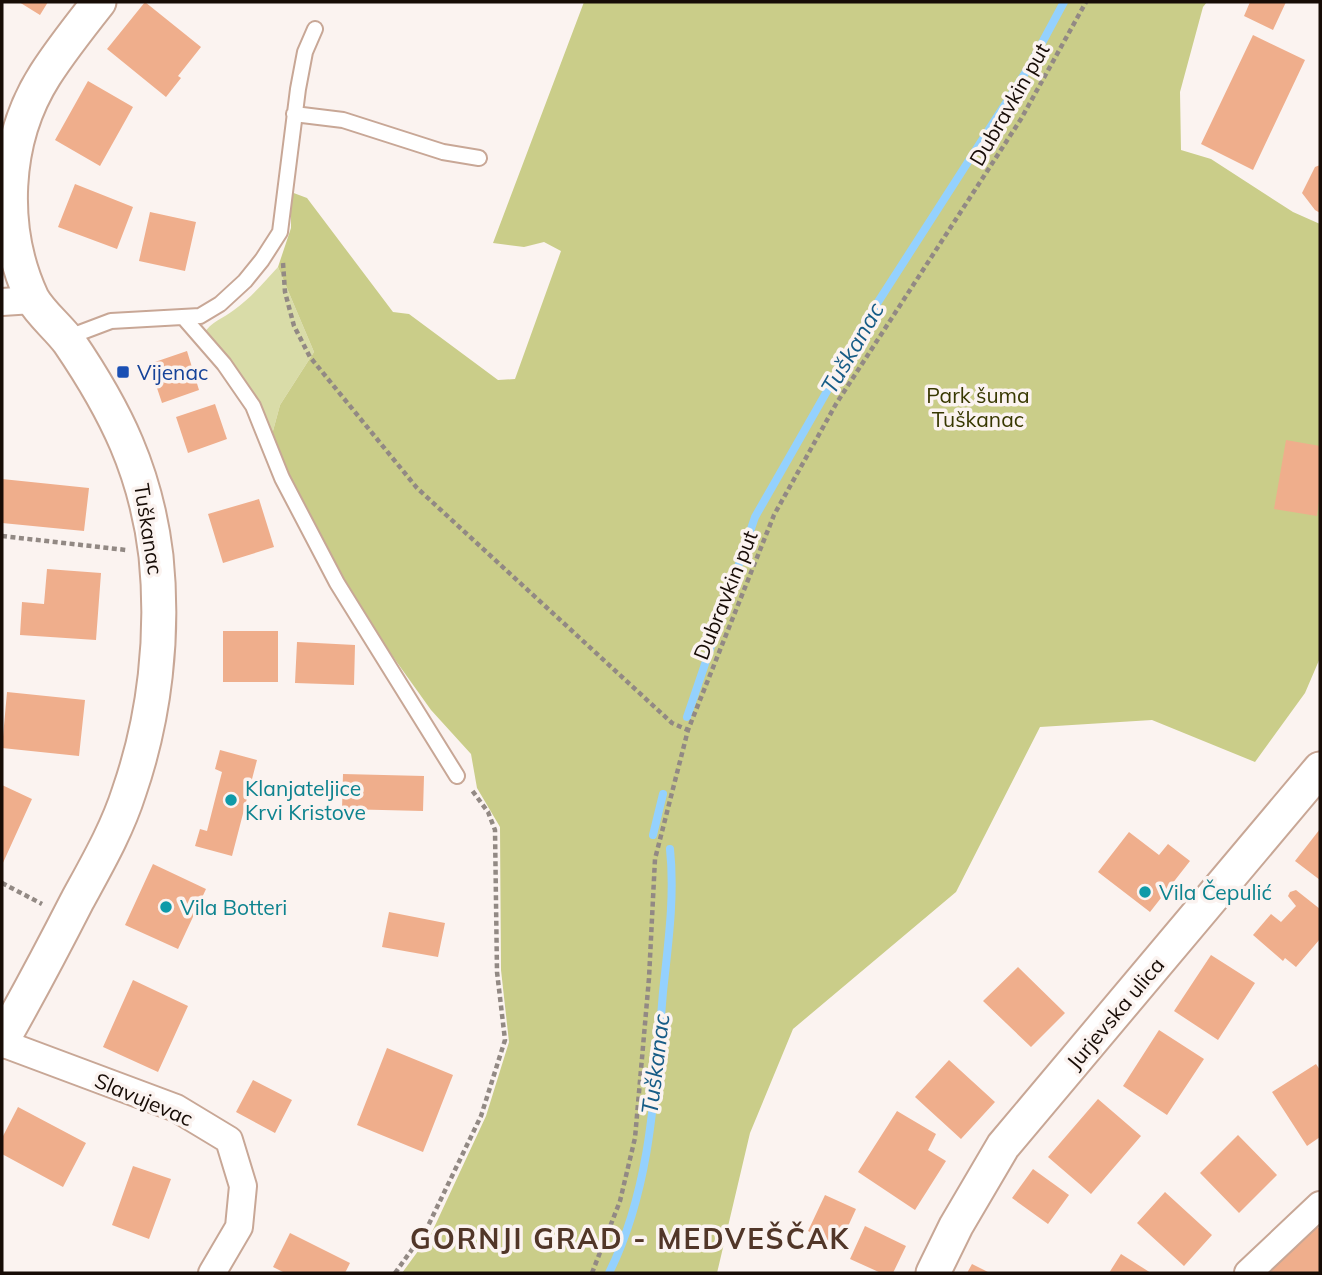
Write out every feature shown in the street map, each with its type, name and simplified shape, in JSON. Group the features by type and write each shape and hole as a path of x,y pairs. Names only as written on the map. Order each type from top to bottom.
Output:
{"street":[{"name":"Tuškanac","path":"2,1042 95,867 129,794 152,707 159,608 156,556 146,496 138,469 109,405 66,338 17,301 16,261 8,218 7,182 25,113 43,78 99,2"},
{"name":"Jurjevska ulica","path":"933,1273 956,1226 1003,1146 1320,769"},
{"name":"Slavujevac","path":"2,1042 176,1108 229,1140 243,1186 239,1227 212,1273"},
{"path":"1248,1273 1320,1205"}],"lane":[{"path":"66,338 111,321 200,316 220,304 245,281 280,232 294,114 305,51 315,29"},
{"path":"294,114 343,120 443,152 479,158"},
{"path":"184,317 224,364 253,406 282,478 337,583 457,776"}],"path":[{"name":"Dubravkin put","path":"592,1273 620,1201 635,1138 656,859 688,730 774,515 836,404 1021,119 1086,2"},
{"path":"280,232 285,292 293,326 310,357 418,488 672,723 688,730"},
{"path":"2,536 131,550"},
{"path":"395,1273 426,1230 481,1116 505,1040 497,972 495,830 476,793 457,776"},
{"path":"2,883 52,910"}],"green space":[{"name":"Park šuma Tuškanac","path":"584,2 1207,2 1203,7 1180,92 1181,150 1211,159 1293,212 1320,224 1320,658 1305,693 1255,762 1152,720 1040,727 956,892 793,1029 750,1133 717,1273 402,1273 432,1232 486,1116 509,1042 501,970 500,827 477,788 471,754 431,710 376,633 332,562 270,442 280,405 314,352 278,267 291,228 291,192 307,198 393,312 409,314 498,380 515,379 561,251 544,242 524,247 493,243"},
{"path":"278,267 314,352 280,405 270,442 243,377 204,334 213,323 246,300"}],"building":[{"path":"19,2 48,2 40,15"},
{"path":"145,2 201,47 178,76 181,78 166,97 107,49"},
{"path":"1250,2 1286,2 1273,30 1244,16"},
{"path":"1253,35 1305,60 1253,170 1201,144"},
{"path":"88,81 133,107 100,166 55,140"},
{"path":"1320,165 1320,213 1302,193 1315,167"},
{"path":"75,184 133,207 117,249 58,227"},
{"path":"150,212 196,222 185,271 139,261"},
{"path":"187,351 199,390 162,403 149,364"},
{"path":"215,404 227,439 188,453 176,417"},
{"path":"1286,440 1320,446 1317,516 1274,509"},
{"path":"2,479 89,488 84,531 2,523"},
{"path":"259,499 274,547 223,563 208,514"},
{"path":"47,569 101,573 96,640 20,635 22,602 44,604"},
{"path":"223,631 278,631 278,682 223,682"},
{"path":"297,642 355,645 354,685 295,683"},
{"path":"7,692 85,700 79,756 2,748"},
{"name":"Klanjateljice Krvi Kristove","path":"220,750 257,760 232,856 195,846 200,829 207,831 222,772 215,769"},
{"path":"343,774 424,776 423,811 342,809"},
{"path":"2,785 32,799 2,865"},
{"path":"1320,829 1320,880 1295,861"},
{"name":"Vila Čepulić","path":"1129,832 1159,855 1168,844 1190,861 1150,912 1098,872"},
{"name":"Vila Botteri","path":"153,864 206,889 178,949 125,925"},
{"path":"1296,890 1320,909 1320,939 1296,967 1285,958 1283,961 1253,935 1271,914 1281,922 1296,906 1288,896"},
{"path":"389,912 445,923 438,957 382,947"},
{"path":"1211,955 1255,983 1218,1040 1174,1011"},
{"path":"1018,967 1065,1013 1031,1047 983,1001"},
{"path":"133,980 188,1006 158,1072 103,1047"},
{"path":"1159,1030 1204,1059 1167,1115 1123,1086"},
{"path":"387,1048 453,1075 423,1152 357,1125"},
{"path":"949,1060 995,1102 961,1139 915,1097"},
{"path":"1316,1064 1320,1070 1320,1137 1307,1146 1272,1092"},
{"path":"253,1080 292,1100 275,1133 236,1112"},
{"path":"1098,1099 1141,1136 1091,1194 1048,1157"},
{"path":"18,1107 86,1143 63,1187 2,1154 2,1138"},
{"path":"897,1111 936,1134 928,1150 946,1161 915,1210 858,1172"},
{"path":"1238,1135 1277,1175 1239,1213 1200,1173"},
{"path":"133,1166 171,1179 149,1239 112,1225"},
{"path":"1033,1169 1069,1195 1048,1224 1012,1198"},
{"path":"1165,1192 1212,1235 1184,1266 1137,1223"},
{"path":"825,1195 856,1209 839,1246 808,1231"},
{"path":"1316,1225 1320,1229 1320,1273 1266,1273"},
{"path":"865,1226 906,1246 893,1273 881,1273 850,1259"},
{"path":"290,1233 350,1263 345,1273 285,1273 273,1267"},
{"path":"1121,1254 1151,1273 1109,1273"},
{"path":"972,1264 990,1273 967,1273"}],"waterway":[{"name":"Tuškanac","path":"687,717 755,517 878,302 1029,67 1064,2"},
{"name":"Tuškanac","path":"653,835 663,794"},
{"name":"Tuškanac","path":"609,1273 634,1206 649,1136 670,920 670,849"}],"place":[{"name":"Vijenac","path":"123,372"},
{"name":"Klanjateljice Krvi Kristove","path":"231,800"},
{"name":"Vila Čepulić","path":"1145,892"},
{"name":"Vila Botteri","path":"166,907"}],"district":[{"name":"GORNJI GRAD - MEDVEŠČAK","path":"630,1238"}]}
